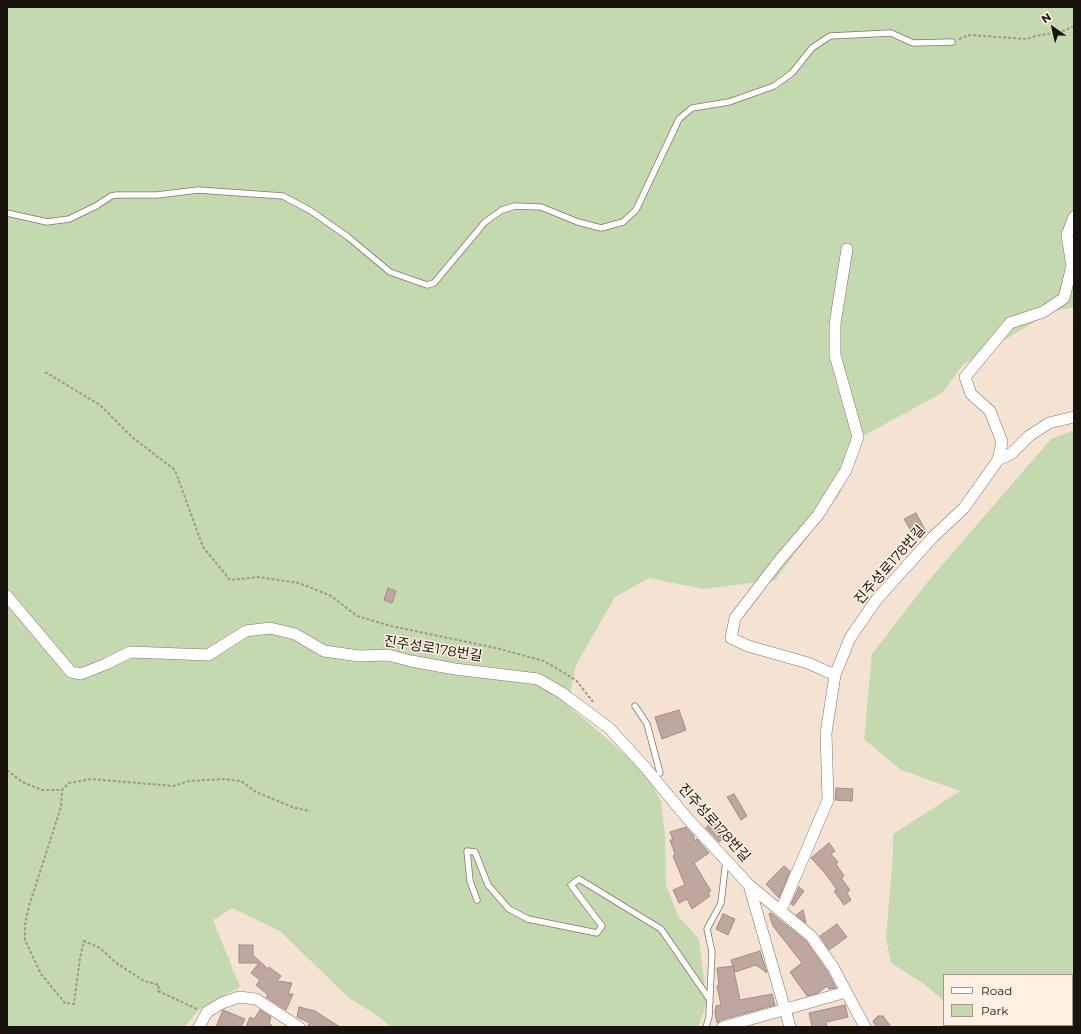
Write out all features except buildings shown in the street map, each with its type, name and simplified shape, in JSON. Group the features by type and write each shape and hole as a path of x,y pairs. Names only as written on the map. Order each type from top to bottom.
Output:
{"street":[{"name":"진주성로178번길","path":"781,910 828,800 826,733 835,675 850,638 877,599 933,537 964,508 998,460 1002,442 990,411 971,394 965,377 1010,323 1043,312 1064,298 1072,266 1067,235 1074,217"},
{"path":"835,675 808,663 748,646 731,638 735,618 778,562 818,515 846,470 858,437 835,355 835,324 847,249"},
{"name":"진주성로178번길","path":"998,460 1012,453 1029,436 1049,423 1074,417"},
{"name":"진주성로178번길","path":"7,596 70,672 81,674 130,652 208,655 246,631 270,628 295,634 324,651 359,656 388,655 455,669 538,679 562,693 610,728 687,818 726,858 749,885 812,936 833,966 863,1024"},
{"name":"진주성로178번길","path":"749,885 790,1027"},
{"path":"723,1027 846,992"},
{"path":"199,1027 207,1012 222,1003 239,997 256,998 299,1027"}],"lane":[{"path":"7,213 47,222 69,219 96,206 110,196 117,195 157,194 198,190 283,196 311,211 348,237 390,272 427,285 434,283 485,222 502,210 515,206 541,206 578,222 602,228 623,222 636,210 679,119 692,108 734,101 774,86 792,74 812,48 830,36 891,33 913,44 952,42"},
{"path":"634,706 647,724 660,773"},
{"path":"477,900 470,881 467,851 475,852 488,885 508,909 528,919 597,933 602,926 572,885 578,878 661,929 710,1000"},
{"path":"706,1027 709,1017 712,952 708,929 721,903 726,858"}],"path":[{"path":"952,42 970,35 1027,39 1035,36 1062,32 1074,26"},
{"path":"45,372 100,405 132,437 175,470 203,547 230,580 258,577 299,583 331,596 357,616 391,626 496,648 544,661 576,680 594,703"},
{"path":"7,770 22,782 42,790 62,790"},
{"path":"207,1012 186,1005 158,991 159,985 144,981 115,962 100,948 84,941 80,958 74,1004 65,1003 42,974 25,940 25,924 29,906 61,807 62,790 69,783 91,779 173,786 189,781 241,781 256,792 295,808 310,811"}],"green space":[{"path":"7,7 1074,7 1074,307 1051,312 963,365 942,393 863,436 839,495 775,580 703,589 649,578 615,597 576,665 568,705 620,750 648,778 661,801 665,836 666,885 678,916 699,939 707,1003 698,1027 391,1027 378,1016 349,998 280,931 232,908 213,920 240,987 200,1009 184,1027 7,1027"},
{"path":"1074,430 1074,1019 1073,974 943,974 943,1000 924,984 891,963 886,938 893,853 893,834 960,791 901,770 864,739 872,654 930,579 1051,439"}]}
